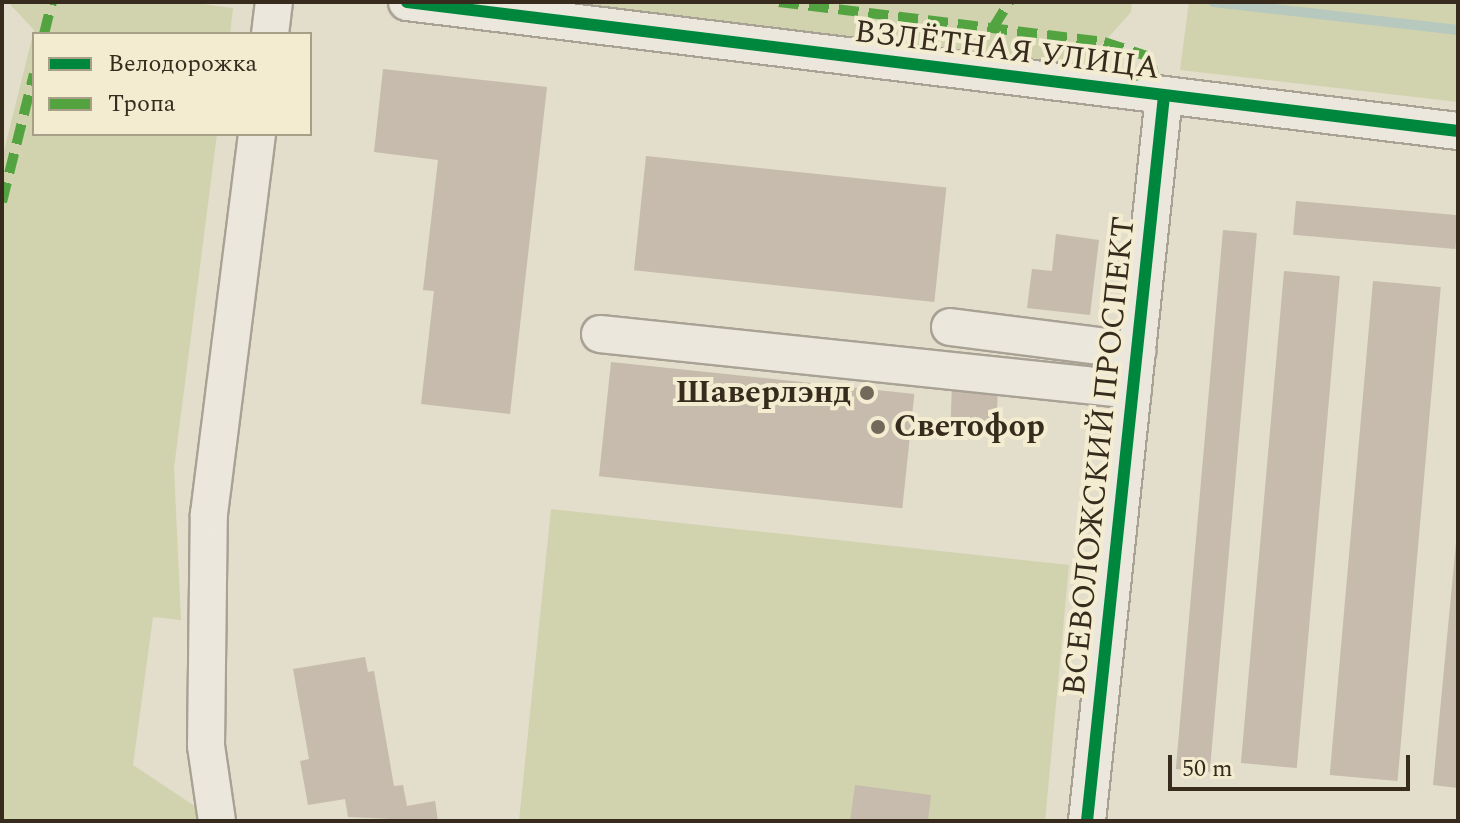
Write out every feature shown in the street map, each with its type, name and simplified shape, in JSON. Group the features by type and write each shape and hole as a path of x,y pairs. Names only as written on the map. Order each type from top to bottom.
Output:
{"street":[{"path":"270,32 274,2"},
{"name":"ВЗЛЁТНАЯ УЛИЦА","path":"407,2 1458,131"},
{"name":"ВСЕВОЛОЖСКИЙ ПРОСПЕКТ","path":"1087,821 1164,96"},
{"path":"217,821 206,746 209,514 257,136"},
{"path":"950,327 1137,351"},
{"path":"600,334 1133,390"}],"green space":[{"path":"8,2 186,2 233,8 230,32 34,30"},
{"path":"566,2 1132,2 1131,12 1082,67"},
{"path":"1189,2 1458,2 1458,102 1180,70"},
{"path":"32,38 32,136 217,136 174,468 181,620 153,617 133,765 217,821 2,821 2,159"},
{"path":"551,509 1069,565 1045,821 519,821"}],"building":[{"path":"383,69 547,87 510,414 421,404 434,291 423,290 438,160 374,152"},
{"path":"646,156 946,188 934,302 634,270"},
{"path":"1296,201 1458,215 1455,249 1293,235"},
{"path":"1223,230 1257,233 1210,772 1176,769"},
{"path":"1056,234 1099,240 1090,315 1027,308 1032,269 1052,271"},
{"path":"1284,271 1340,276 1297,768 1241,763"},
{"path":"1373,281 1441,287 1398,781 1330,775"},
{"path":"611,362 914,394 902,508 599,476"},
{"path":"952,383 998,385 996,432 950,430"},
{"path":"1458,543 1458,788 1433,785"},
{"path":"365,657 368,672 374,671 394,786 403,785 407,806 435,801 438,821 348,817 345,799 308,805 300,761 309,759 293,669"},
{"path":"855,785 931,795 928,821 850,821"}],"waterway":[{"path":"1213,2 1458,30"}],"marked path":[{"path":"44,32 52,2"},
{"path":"779,2 1104,42 1159,60"},
{"path":"993,28 1009,2"},
{"path":"1127,78 1158,70"},
{"path":"2,202 32,82"}],"cycle path":[{"path":"407,2 1458,131"},
{"path":"1087,821 1164,96"}],"place":[{"name":"Шаверлэнд","path":"867,393"},
{"name":"Светофор","path":"878,427"}]}
